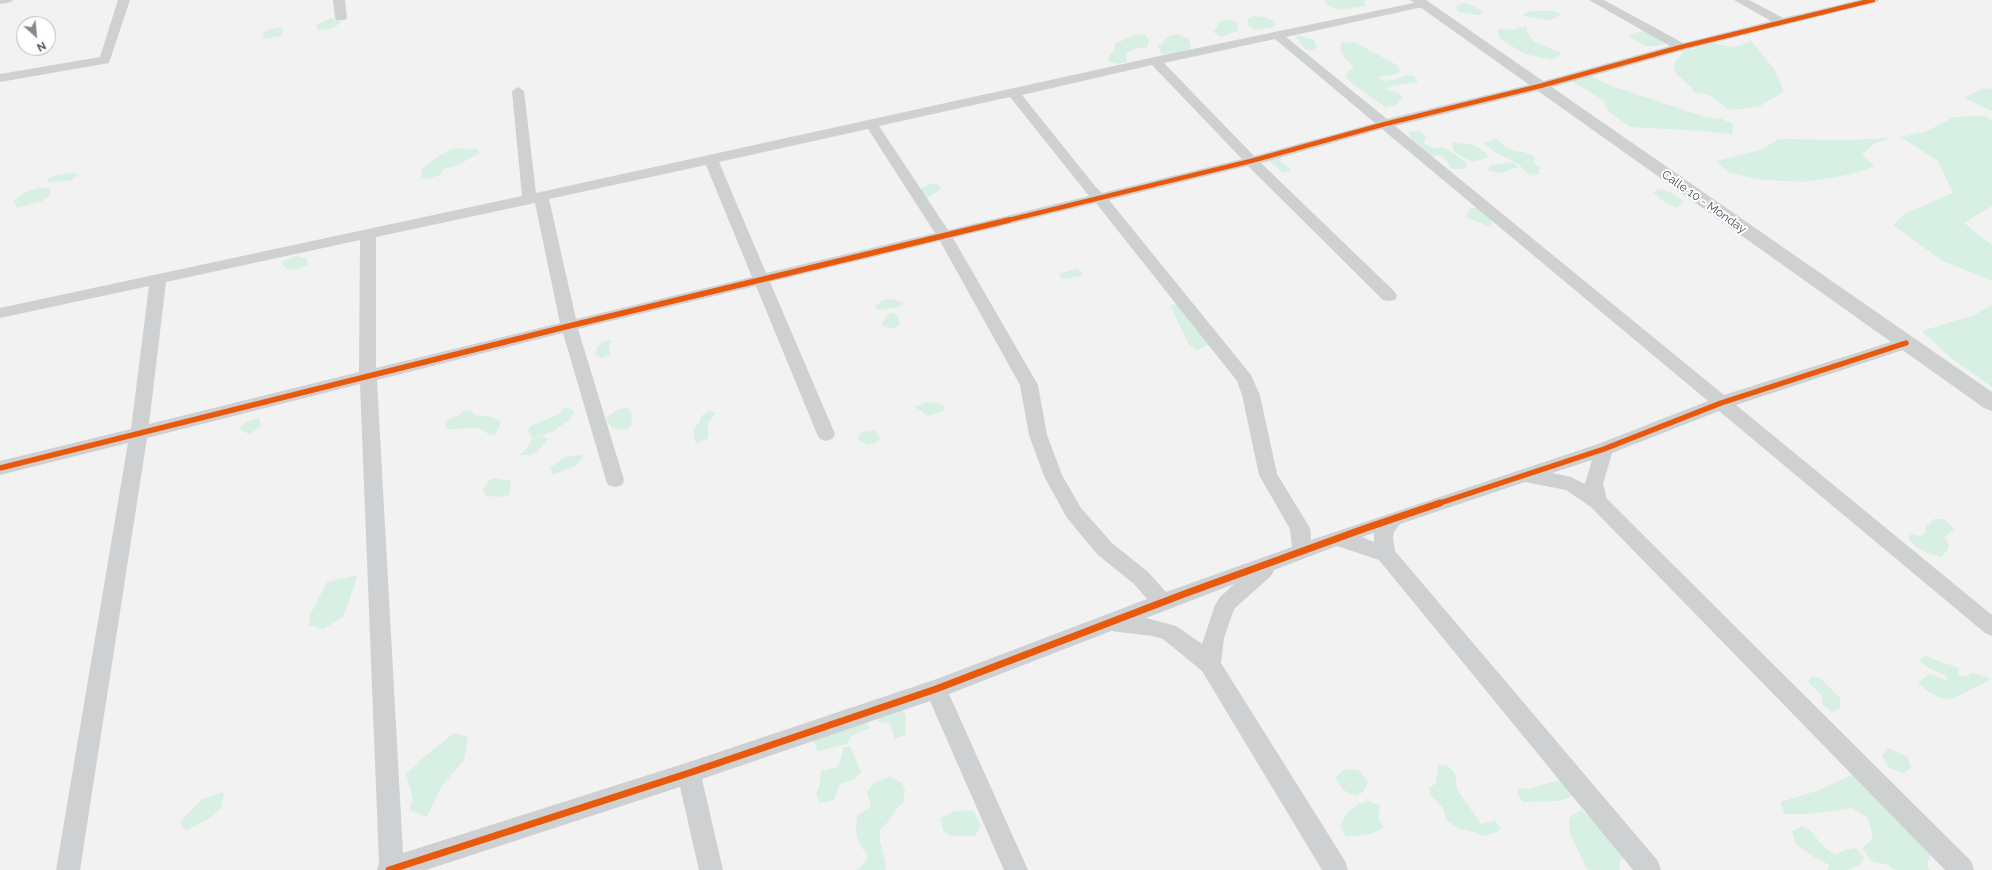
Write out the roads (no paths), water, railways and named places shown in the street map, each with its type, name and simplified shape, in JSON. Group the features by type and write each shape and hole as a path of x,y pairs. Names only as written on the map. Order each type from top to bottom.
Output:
{"street":[{"path":"0,1 7,0"},
{"path":"0,78 105,60 124,0"},
{"path":"339,0 341,18"},
{"path":"1596,0 1681,47"},
{"path":"1740,0 1781,22"},
{"path":"0,468 368,378 569,326 1101,199 1251,161 1385,124 1540,86 1681,47 1873,0"},
{"path":"0,313 711,160 1420,2"},
{"name":"Calle 10 - Monday","path":"1420,2 1992,402"},
{"path":"1277,35 1992,627"},
{"path":"1154,61 1251,161 1388,296"},
{"path":"518,91 536,198 569,326 615,480"},
{"path":"1013,92 1245,379 1268,474 1300,528 1303,552"},
{"path":"871,124 945,237 1029,385 1038,435 1053,476 1074,513 1105,549 1141,578 1163,603"},
{"path":"711,160 826,434"},
{"path":"368,234 368,378 391,870 936,689 1111,622 1394,519 1604,449 1721,403 1906,343"},
{"path":"68,870 139,433 158,280"},
{"path":"1598,502 1594,484 1604,449"},
{"path":"1525,476 1570,484 1598,502 1962,870"},
{"path":"1386,554 1383,538 1384,533 1385,529 1394,519"},
{"path":"1338,539 1361,544 1386,554 1648,870"},
{"path":"1210,664 1213,638 1222,611 1227,603 1272,563"},
{"path":"1111,622 1152,627 1169,632 1210,664 1336,870"},
{"path":"936,689 1016,870"},
{"path":"689,772 711,870"}]}
